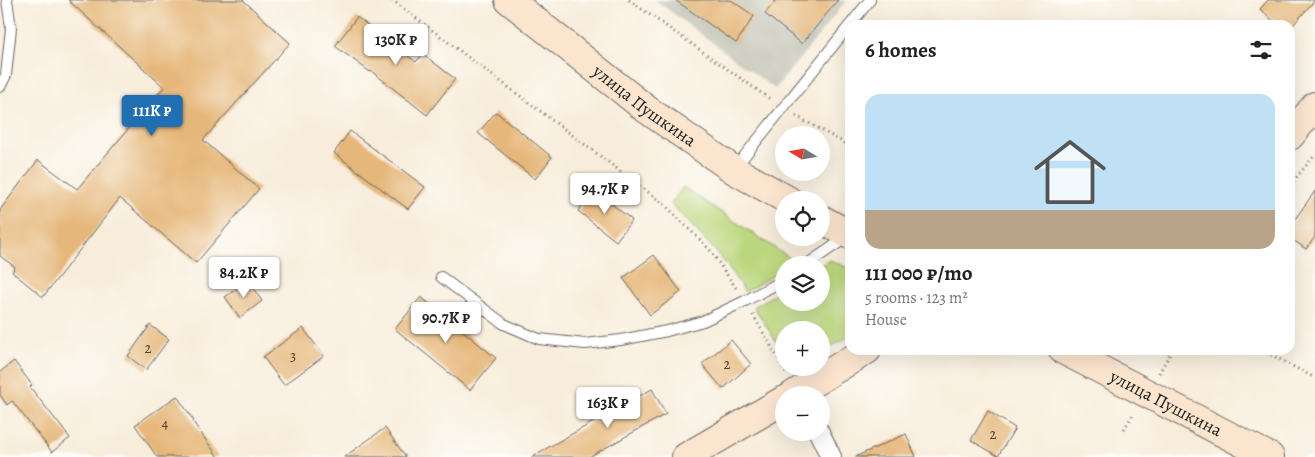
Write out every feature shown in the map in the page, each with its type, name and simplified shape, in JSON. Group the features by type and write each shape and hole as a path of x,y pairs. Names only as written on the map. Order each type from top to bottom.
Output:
{"main road":[{"name":"улица Пушкина","path":"509,0 646,110 734,170 775,193"},
{"path":"1295,130 1315,106"},
{"path":"830,224 845,232"},
{"path":"809,386 859,355"},
{"name":"улица Пушкина","path":"1085,355 1103,359 1270,457"},
{"path":"686,457 775,406"}],"street":[{"path":"823,441 831,457"}],"lane":[{"path":"0,88 6,75 12,28 7,0"},
{"path":"854,20 870,0"},
{"path":"734,170 845,31"},
{"path":"819,256 845,238"},
{"path":"441,277 504,324 540,339 585,344 621,340 667,331 703,321 775,285"}],"path":[{"path":"392,0 664,204 710,250 745,301 788,386"},
{"path":"629,0 783,109 845,143"},
{"path":"1295,179 1315,155"},
{"path":"1271,355 1315,378"}],"shaded area":[{"path":"655,0 847,0 775,89"}],"green space":[{"path":"683,187 787,256 775,256 775,274 745,292 713,248 671,204"},
{"path":"830,260 845,267 845,339 830,347 830,321 775,321 775,340 754,307 775,294 775,311 830,311"}],"building":[{"path":"68,0 243,0 290,43 203,140 259,189 196,263 120,198 43,297 12,272 15,267 0,256 0,210 38,160 77,189 164,87"},
{"path":"675,0 731,0 754,16 736,43"},
{"path":"776,0 838,0 802,44 765,14"},
{"path":"1268,0 1315,0 1295,23 1295,20 1272,20 1260,9"},
{"path":"357,17 416,62 423,54 455,79 427,115 371,71 335,46"},
{"path":"496,112 552,157 535,179 478,133"},
{"path":"350,131 425,187 408,209 334,153"},
{"path":"594,190 632,220 616,241 578,211"},
{"path":"1315,191 1315,237 1306,249 1295,241 1295,219"},
{"path":"654,255 681,292 650,315 623,278"},
{"path":"248,281 262,301 240,318 225,297"},
{"path":"421,297 496,358 470,390 395,329"},
{"path":"150,325 169,339 146,370 128,356"},
{"path":"303,328 324,356 284,385 263,357"},
{"path":"731,340 751,364 723,389 702,364"},
{"path":"14,361 32,385 30,387 70,438 52,452 12,401 7,405 0,395 0,372"},
{"path":"652,389 666,414 589,457 531,457"},
{"path":"177,396 218,457 157,457 135,425"},
{"path":"988,411 1015,428 998,456 971,440"},
{"path":"385,428 406,457 344,457"},
{"path":"906,434 916,457 855,457"}]}
